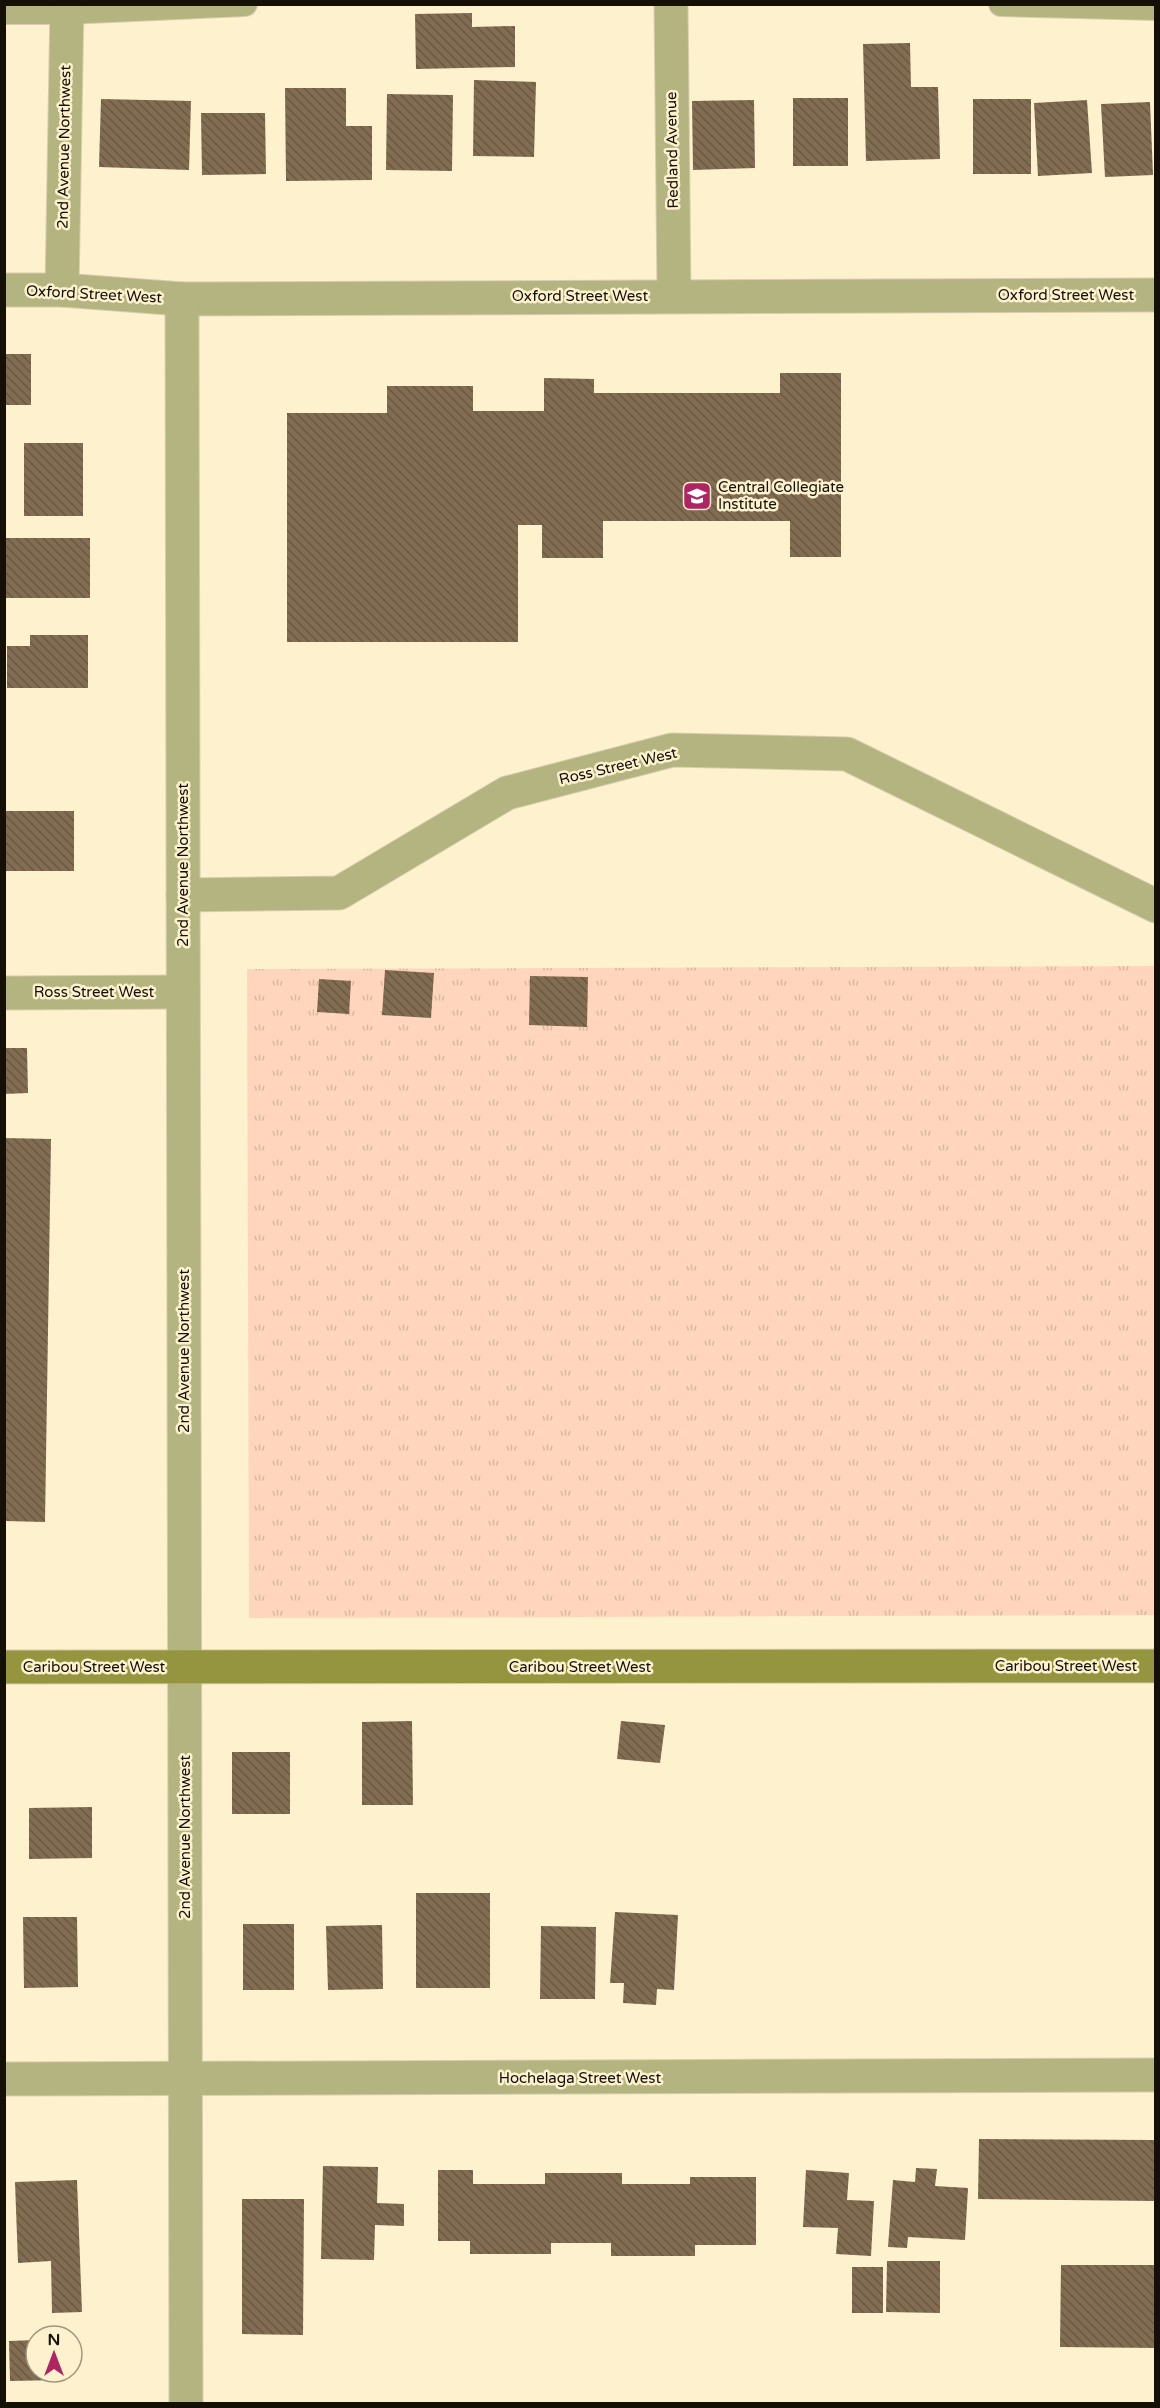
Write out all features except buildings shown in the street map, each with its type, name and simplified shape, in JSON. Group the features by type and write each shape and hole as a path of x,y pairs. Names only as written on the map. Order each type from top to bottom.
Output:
{"street":[{"name":"Redland Avenue","path":"670,4 674,296"},
{"name":"2nd Avenue Northwest","path":"62,290 67,8"},
{"name":"Oxford Street West","path":"4,290 62,290 182,299 1155,294"},
{"name":"2nd Avenue Northwest","path":"182,299 186,2403"},
{"name":"Ross Street West","path":"183,895 339,893 507,793 672,750 847,754 1155,906"},
{"name":"Ross Street West","path":"4,993 183,992"},
{"name":"Caribou Street West","path":"4,1667 1155,1666"},
{"name":"Hochelaga Street West","path":"4,2079 1155,2075"}],"lane":[{"path":"4,12 67,8 245,4"},
{"path":"1001,4 1155,8"}],"green space":[{"path":"1155,966 1155,1615 249,1618 247,969"}],"place":[{"name":"Central Collegiate Institute","path":"697,496"}]}
